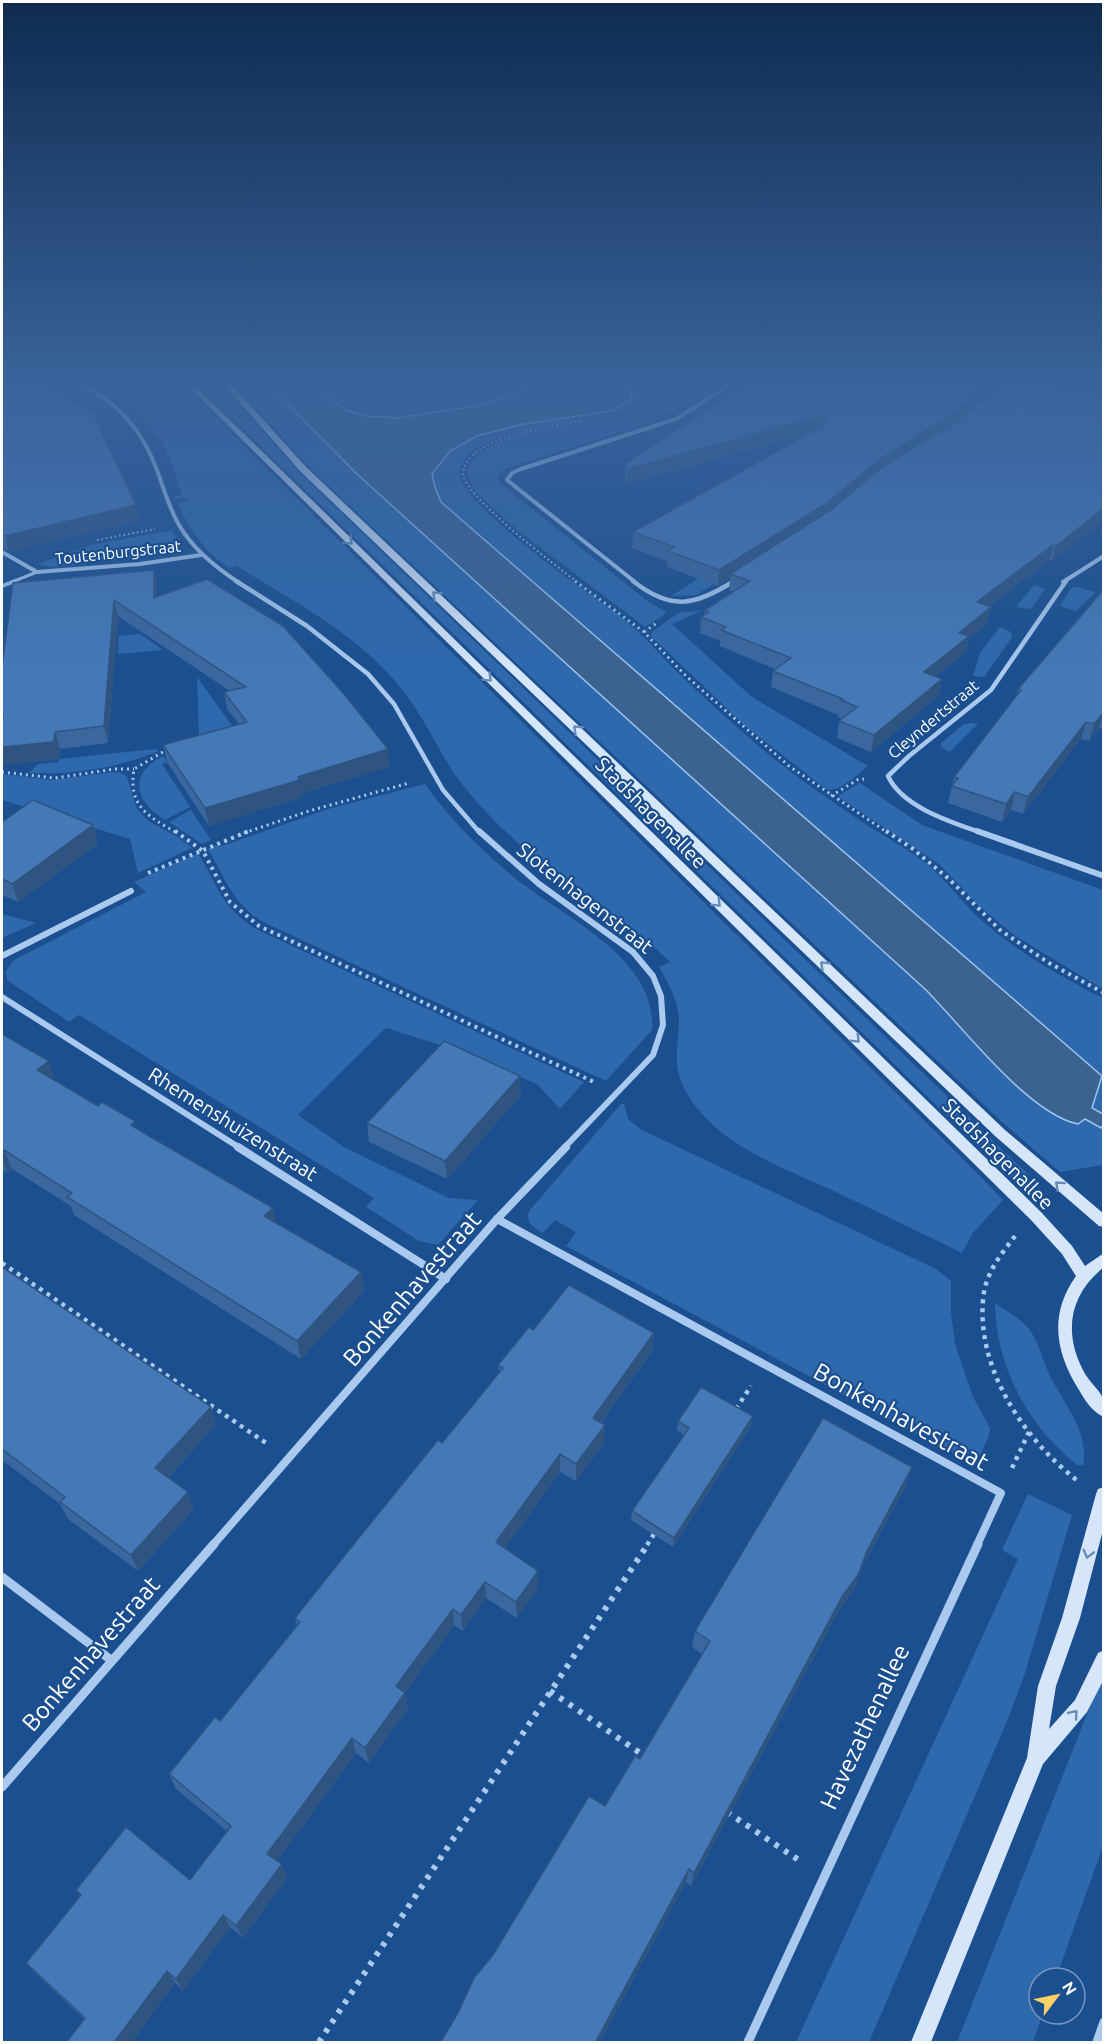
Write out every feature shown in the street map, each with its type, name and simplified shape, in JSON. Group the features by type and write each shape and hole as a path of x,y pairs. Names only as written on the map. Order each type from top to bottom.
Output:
{"main road":[{"name":"Stadshagenallee","path":"284,477 1036,1216 1066,1250 1083,1276"},
{"name":"Stadshagenallee","path":"312,477 1000,1133 1104,1222"},
{"path":"1104,1259 1083,1276 1072,1290 1066,1306 1064,1325 1066,1344 1072,1364 1083,1384 1104,1410"},
{"path":"921,2043 1036,1758 1047,1686 1071,1618 1103,1496"},
{"path":"1036,1758 1081,1706 1104,1659"}],"street":[{"name":"Slotenhagenstraat","path":"158,477 174,518 201,555 248,589 327,640 369,676 386,694 412,733 434,777 451,801 494,847 551,893 623,945 651,973 660,991 664,1007 664,1023 660,1040 652,1055 497,1219"},
{"path":"509,477 507,480 650,594 660,599 674,603 698,601 709,597 739,578"},
{"name":"Toutenburgstraat","path":"2,552 37,572 140,564 201,555"},
{"name":"Cleyndertstraat","path":"1104,556 1062,583 991,690 909,756 888,776 893,787 934,816 1104,876"},
{"path":"2,956 131,891"},
{"name":"Rhemenshuizenstraat","path":"2,997 446,1279"},
{"name":"Bonkenhavestraat","path":"2,1787 497,1219 1000,1493"},
{"name":"Havezathenallee","path":"748,2043 1000,1493"},
{"path":"2,1577 111,1660"},
{"path":"1096,2043 1104,2022"}],"lane":[{"name":"Toutenburgstraat","path":"2,586 37,572"}],"path":[{"path":"464,477 474,494 537,552 619,611 741,726 831,796 913,849 949,879 1000,930 1049,963 1104,993"},
{"path":"2,772 55,778 134,769 168,749"},
{"path":"134,769 131,784 133,794 143,811 200,848 213,867 224,893 233,906 259,926 616,1093"},
{"path":"831,796 857,780 888,776"},
{"path":"131,891 131,881 200,848 330,804 434,777"},
{"path":"1036,1216 999,1251 987,1277 983,1304 984,1338 1001,1389 1029,1432 1052,1460 1103,1496"},
{"path":"2,1263 288,1458"},
{"path":"732,1414 765,1365"},
{"path":"1000,1493 1029,1432"},
{"path":"319,2043 661,1523"},
{"path":"550,1691 648,1758"},
{"path":"716,1804 824,1878"}],"shaded area":[{"path":"176,477 275,477 1003,1200 973,1233 962,1253 772,1163 730,1139 712,1124 696,1106 680,1077 677,1061 679,1018 677,1005 659,967 670,962 630,927 544,865 490,816 453,772 403,691 367,653 304,607 237,566 229,568 212,555 192,531 177,503 188,501 187,498 175,499 174,496 182,495"},
{"path":"293,477 305,477 1029,1175 1015,1182"},
{"path":"320,477 361,477 925,989 967,1036 1030,1097 1064,1120 1085,1119 1101,1128 1103,1125 1103,1165 1060,1172 1001,1121"},
{"path":"361,477 433,477 441,502 1102,1076 1092,1108 1103,1114 1101,1128 1085,1119 1078,1124 1059,1117 1038,1104 996,1066 925,989"},
{"path":"433,477 461,477 464,485 490,515 546,562 631,625 696,690 767,753 831,801 928,865 979,918 1023,952 1054,972 1103,998 1103,1114 1092,1108 1102,1075 441,502"},
{"path":"469,477 497,477 500,483 651,604 666,611 664,615 645,627 516,529 476,492"},
{"path":"172,530 176,538 171,546 147,557 52,567 37,564 92,545"},
{"path":"723,563 736,570 696,595 671,596"},
{"path":"1034,585 1045,589 1031,609 1016,607"},
{"path":"1072,587 1096,592 1076,611 1060,606"},
{"path":"703,610 672,624 752,697 868,766 838,788 827,790 744,725 651,636 652,632 678,613"},
{"path":"1000,627 1011,632 1012,637 984,677 973,676 980,653"},
{"path":"140,634 163,650 118,654 119,636"},
{"path":"197,677 233,727 199,736"},
{"path":"964,724 978,724 950,752 942,748 940,744"},
{"path":"155,749 159,751 111,766 62,773 29,773 38,764 58,762 59,759"},
{"path":"163,756 167,762 162,764 190,807 165,820 147,805 139,788 144,771"},
{"path":"113,772 122,773 127,777 137,809 150,822 178,837 192,848 138,873 130,839 2,800 2,774 52,780"},
{"path":"860,783 922,825 1103,890 1103,989 1015,936 979,906 940,865 840,798 839,795"},
{"path":"425,784 464,832 530,890 601,940 622,959 639,980 649,1003 652,1030 606,1081 263,922 236,898 208,849 328,809"},
{"path":"191,810 211,840 202,844 169,822"},
{"path":"198,853 227,904 256,929 584,1082 560,1109 537,1084 453,1049 386,1028 298,1115 344,1147 449,1198 478,1200 438,1245 419,1241 366,1207 374,1198 79,1015 69,1022 7,980 6,971 14,960 146,892 134,882"},
{"path":"2,914 36,923 2,938"},
{"path":"621,1104 624,1104 628,1119 640,1129 936,1269 951,1281 951,1313 955,1344 973,1397 990,1428 989,1436 975,1465 566,1246 576,1232 555,1220 543,1233 531,1225 528,1219 529,1211"},
{"path":"995,1303 1021,1321 1035,1338 1046,1366 1078,1428 1084,1453 1083,1466 1077,1465 1043,1432 1018,1393 1001,1349"},
{"path":"1028,1494 1072,1515 1025,1673 1008,1719 869,2042 796,2042 1018,1559 1002,1550"},
{"path":"1103,1674 1103,1846 1060,1966 1027,1966 1027,2026 1039,2026 1033,2042 957,2042"}],"building":[{"path":"2,477 123,477 136,505 5,536 2,534"},
{"path":"731,477 858,477 827,503 719,570 668,551 674,547 633,532"},
{"path":"870,477 1104,477 1104,508 1056,546 1053,545 977,602 991,607 959,633 969,636 924,672 942,679 874,735 839,721 857,707 841,700 843,699 773,671 791,658 721,630 726,627 701,617 709,612 705,610 750,581 730,574 831,510"},
{"path":"154,570 154,598 207,579 283,626 344,694 388,749 298,777 300,780 205,808 163,745 247,722 224,692 246,687 114,600 104,726 55,732 54,742 2,747 2,667 13,583"},
{"path":"1104,589 1104,712 1094,724 1086,722 1028,797 1015,792 1006,804 952,786 958,778 954,777 1021,690 1018,689"},
{"path":"33,800 93,825 12,884 2,879 2,822"},
{"path":"2,1034 49,1061 37,1070 98,1106 102,1102 135,1121 131,1125 273,1208 264,1216 361,1272 297,1341 67,1197 72,1193 4,1150 2,1152"},
{"path":"444,1041 520,1076 445,1161 367,1123"},
{"path":"2,1267 211,1407 155,1468 188,1492 131,1555 60,1502 65,1497 2,1449"},
{"path":"569,1285 654,1333 593,1418 605,1425 576,1464 560,1454 496,1542 538,1571 516,1602 485,1582 461,1615 453,1609 396,1686 405,1693 365,1748 352,1738 267,1854 282,1864 236,1926 223,1915 176,1979 167,1971 115,2041 117,2043 66,2043 85,2018 26,1963 81,1895 76,1890 126,1827 190,1880 231,1826 169,1774 215,1717 220,1721 300,1622 295,1618 349,1550 438,1440 442,1443 503,1368 498,1365 529,1327 533,1330"},
{"path":"701,1387 753,1416 674,1538 632,1511 689,1428 678,1421"},
{"path":"823,1418 912,1467 867,1551 858,1575 843,1595 694,1873 689,1869 595,2043 440,2043 458,2013 474,1978 493,1955 589,1796 605,1806 635,1756 640,1759 710,1641 695,1631"}]}
